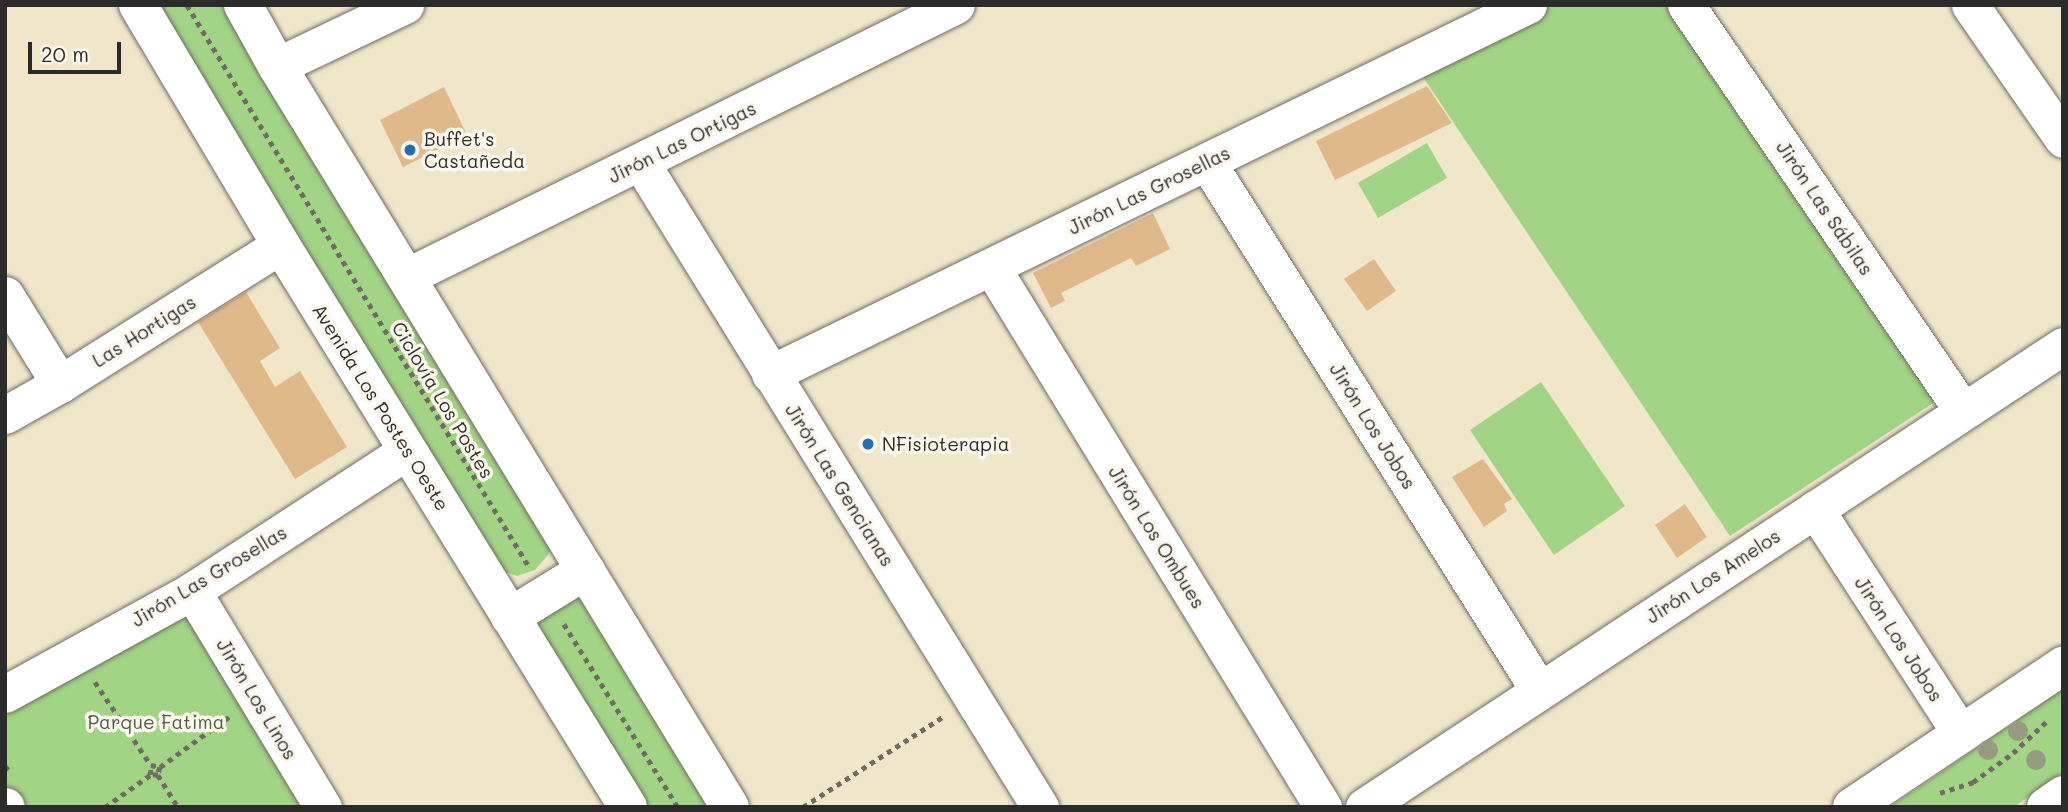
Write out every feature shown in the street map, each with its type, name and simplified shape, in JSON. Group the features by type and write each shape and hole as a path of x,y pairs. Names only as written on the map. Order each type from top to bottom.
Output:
{"main road":[{"name":"Avenida Los Postes Oeste","path":"138,5 281,245 628,807"},
{"path":"243,5 277,66 408,276 730,807"},
{"path":"510,617 586,570"},
{"path":"1852,807 2063,666"},
{"path":"2046,807 2063,795"}],"street":[{"path":"277,66 405,5"},
{"name":"Jirón Las Ortigas","path":"408,276 956,5"},
{"name":"Jirón Las Grosellas","path":"770,374 1528,5"},
{"name":"Jirón Las Sábilas","path":"1686,5 1963,411"},
{"path":"1970,5 2063,139"},
{"name":"Jirón Los Jobos","path":"1208,162 1539,690"},
{"name":"Jirón Las Gencianas","path":"641,163 1040,807"},
{"name":"Las Hortigas","path":"5,415 60,384 281,245"},
{"name":"Jirón Los Ombues","path":"992,268 1323,807"},
{"path":"5,295 60,384"},
{"name":"Jirón Los Amelos","path":"1364,807 2063,346"},
{"name":"Jirón Las Grosellas","path":"5,694 192,591 407,451"},
{"name":"Jirón Los Jobos","path":"1815,509 1961,734"},
{"name":"Jirón Los Linos","path":"192,591 323,807"}],"path":[{"name":"Ciclovía Los Postes","path":"187,5 678,807"},
{"path":"89,674 151,765 150,775"},
{"path":"803,807 972,697"},
{"path":"178,807 158,775 160,767 241,708"},
{"path":"151,765 160,767"},
{"path":"105,807 150,775 158,775"}],"green space":[{"path":"163,5 226,5 552,550 535,570 517,576 501,570 161,18"},
{"path":"1553,5 1676,5 1944,396 1730,536 1421,74"},
{"path":"1427,143 1447,178 1378,218 1358,183"},
{"path":"1541,382 1625,506 1554,555 1470,430"},
{"path":"587,596 718,807 644,807 538,634 539,616 556,597"},
{"name":"Parque Fatima","path":"189,607 305,807 23,807 5,785 5,712"},
{"path":"2063,689 2063,773 2014,807 1890,807"}],"building":[{"path":"1427,86 1452,123 1335,180 1316,141"},
{"path":"444,87 467,135 403,167 380,120"},
{"path":"1153,213 1170,249 1136,266 1131,258 1061,293 1065,301 1051,308 1033,273"},
{"path":"1374,259 1396,291 1367,311 1344,279"},
{"path":"246,292 280,348 260,361 275,387 300,371 347,447 295,479 198,322"},
{"path":"1483,459 1512,499 1504,504 1507,511 1484,527 1452,477"},
{"path":"1685,504 1707,537 1677,558 1655,525"}],"place":[{"name":"Buffet's Castañeda","path":"410,150"},
{"name":"NFisioterapia","path":"868,444"}]}
